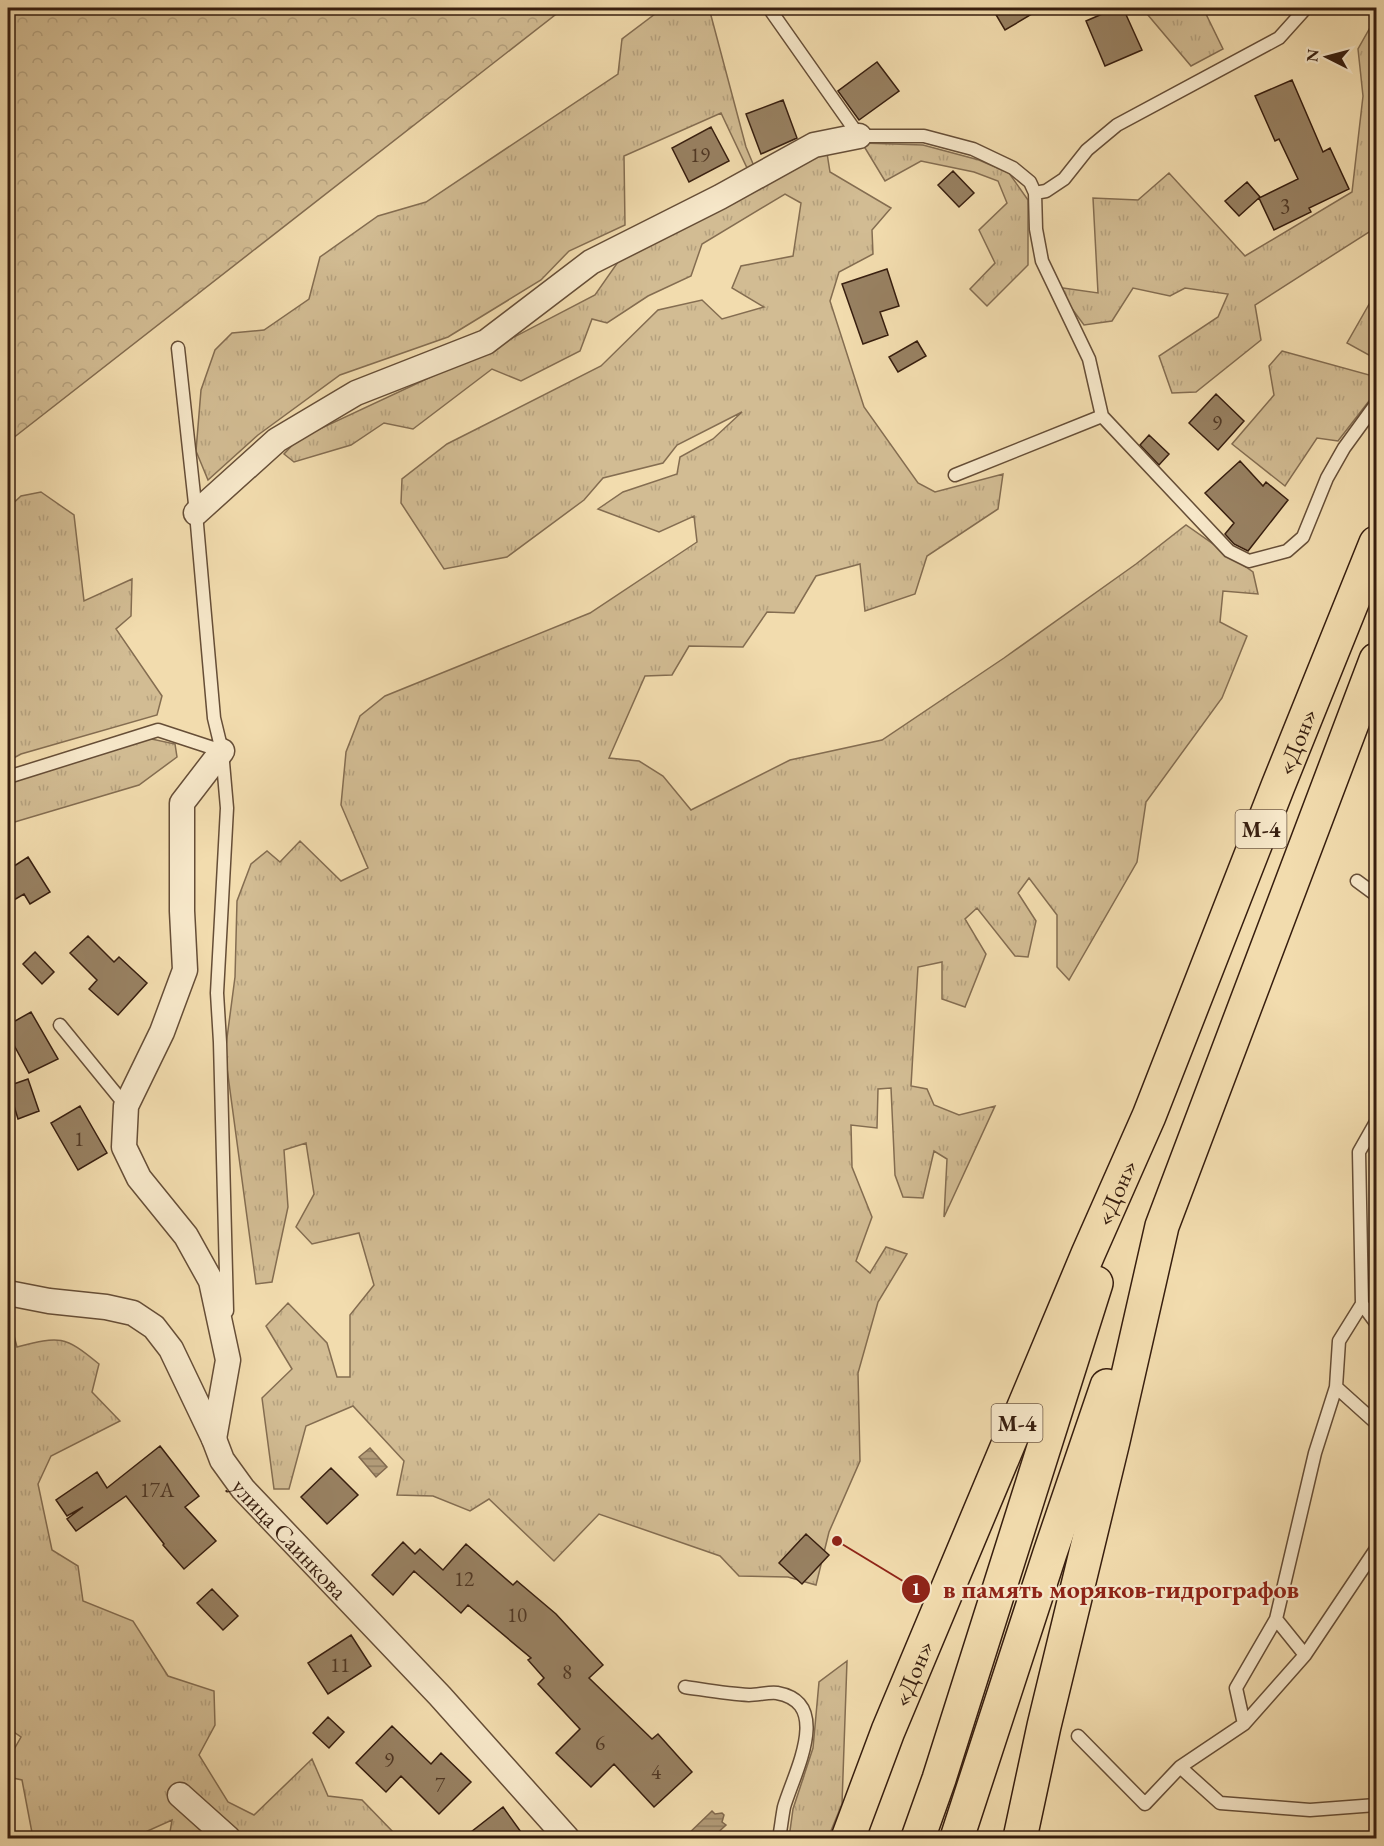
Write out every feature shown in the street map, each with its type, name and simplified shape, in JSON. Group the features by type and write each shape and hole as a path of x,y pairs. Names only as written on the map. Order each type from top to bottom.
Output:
{"highway":[{"name":"«Дон»","path":"848,1839 897,1709 1088,1254 1149,1116 1278,786 1377,543"},
{"name":"«Дон»","path":"1020,1839 1044,1726 1162,1226 1377,660"},
{"path":"918,1839 943,1767 1149,1116"},
{"path":"957,1839 1050,1553 1162,1226"}],"street":[{"path":"196,513 276,440 356,393 486,342 591,262 720,197 814,145 859,136"},
{"path":"214,1439 228,1360 212,1281 186,1236 139,1178 124,1147 126,1106 162,1032 185,970 182,911 182,803 222,751"},
{"name":"улица Саинкова","path":"8,1293 49,1301 106,1306 133,1313 154,1328 171,1349 222,1460 243,1489 440,1696 567,1839"},
{"path":"180,1795 228,1839"}],"lane":[{"path":"1035,193 1046,191 1064,179 1087,150 1117,125 1279,38 1306,8"},
{"path":"771,11 859,136 924,136 973,149 1013,168 1030,182 1035,193 1036,228 1042,261 1089,359 1102,416 1229,551 1249,561 1287,551 1303,537 1327,478 1344,448 1377,404"},
{"path":"178,348 196,513 214,718 222,751 227,808 217,993 228,1360"},
{"path":"955,475 1102,416"},
{"path":"8,777 158,730 222,751"},
{"path":"1357,880 1377,895"},
{"path":"60,1024 126,1106"},
{"path":"1244,1724 1236,1688 1276,1619 1315,1453 1336,1387 1339,1341 1362,1304 1359,1152 1377,1122"},
{"path":"1362,1304 1377,1323"},
{"path":"1336,1387 1377,1423"},
{"path":"1078,1736 1145,1804 1180,1767 1244,1724 1305,1655 1377,1549"},
{"path":"1276,1619 1305,1655"},
{"path":"685,1688 751,1695 775,1692 792,1697 803,1707 807,1724 804,1747 784,1809 779,1839"},
{"path":"1180,1767 1220,1803 1310,1810 1377,1805"}],"green space":[{"path":"8,8 564,8 8,442"},
{"path":"663,8 709,8 746,147 761,183 826,147 830,172 891,208 872,230 873,254 839,272 830,301 864,407 918,483 935,492 1003,474 998,509 927,556 915,594 865,611 860,564 816,576 794,613 767,612 743,647 689,646 672,675 645,676 609,758 639,761 663,776 691,810 790,760 882,740 1004,658 1136,564 1186,525 1253,572 1258,594 1223,591 1220,622 1247,636 1222,698 1146,802 1137,862 1069,980 1057,967 1057,915 1029,878 1018,893 1036,921 1028,957 1015,956 977,908 965,919 986,954 965,1007 942,999 942,962 918,967 911,1086 927,1089 934,1105 959,1115 995,1106 944,1217 947,1159 934,1151 923,1198 903,1197 895,1175 891,1088 878,1089 877,1128 851,1125 852,1167 872,1217 856,1261 870,1273 886,1247 907,1254 878,1302 858,1373 860,1461 829,1532 816,1585 788,1577 739,1576 720,1556 599,1514 554,1561 489,1499 470,1511 433,1496 397,1495 404,1461 353,1406 306,1426 289,1489 274,1489 262,1398 292,1369 266,1326 288,1303 327,1343 337,1377 350,1377 350,1315 374,1285 359,1233 312,1244 296,1227 314,1194 306,1143 284,1150 288,1207 272,1282 256,1284 225,1053 235,977 237,901 251,864 267,851 280,862 300,841 341,881 368,868 341,805 346,752 360,716 385,696 590,613 697,542 694,516 659,532 598,509 623,492 677,474 680,457 713,439 742,412 677,445 663,463 603,478 584,500 507,557 444,569 401,503 402,479 447,444 601,366 658,310 702,300 722,319 764,307 732,288 741,266 793,256 801,203 785,194 702,244 691,276 648,296 607,323 592,319 580,351 521,381 492,369 413,429 384,423 351,445 294,462 284,454 298,439 495,347 595,295 625,252 756,187 721,113 624,156 625,225 569,251 541,280 448,337 340,375 258,435 208,480 196,451 201,390 215,350 232,333 264,330 309,299 320,257 378,216 426,202 618,74 622,39"},
{"path":"1142,8 1203,8 1223,49 1191,66"},
{"path":"1376,17 1376,232 1372,230 1255,305 1261,340 1196,392 1172,393 1159,356 1218,317 1228,294 1185,288 1170,296 1133,288 1112,321 1084,325 1056,287 1098,293 1093,198 1138,200 1169,173 1245,256 1352,192 1363,96 1358,49"},
{"path":"862,143 923,145 979,160 1009,173 1028,200 1028,265 987,306 970,289 995,263 979,230 1007,203 998,181 974,172 921,161 885,181"},
{"path":"1376,292 1376,359 1347,343"},
{"path":"1282,351 1373,376 1376,392 1338,441 1317,438 1285,486 1232,444 1274,395 1269,366"},
{"path":"41,492 74,515 84,601 132,579 131,616 116,629 162,696 157,715 21,754 8,761 8,508 21,496"},
{"path":"147,738 175,744 177,757 139,785 8,824 8,784 34,765"},
{"path":"8,1313 17,1347 43,1341 61,1340 99,1364 92,1392 120,1421 51,1456 38,1484 52,1550 78,1566 83,1601 133,1621 168,1676 214,1691 215,1725 199,1755 228,1802 254,1815 312,1759 328,1796 362,1800 396,1835 410,1838 169,1838 172,1820 132,1838 33,1838 22,1780 8,1777 8,1760 21,1737 8,1728"},
{"path":"847,1661 842,1804 828,1838 789,1838 793,1809 813,1748 819,1682"}],"shaded area":[{"path":"370,1448 387,1467 376,1477 359,1457"},
{"path":"712,1811 715,1814 724,1815 722,1822 726,1825 712,1838 684,1838"}],"building":[{"path":"992,8 1042,8 1005,30"},
{"path":"1116,8 1123,8 1142,50 1105,66 1086,21"},
{"path":"877,62 899,91 859,120 838,91"},
{"path":"1292,80 1323,152 1330,148 1349,189 1309,208 1311,212 1274,230 1259,198 1298,179 1279,139 1275,141 1255,96"},
{"path":"783,100 797,138 761,154 746,114"},
{"path":"711,127 729,161 689,182 672,148"},
{"path":"953,171 974,193 959,207 938,185"},
{"path":"1247,182 1260,197 1239,216 1225,201"},
{"path":"887,269 899,306 880,312 888,335 863,344 842,284"},
{"path":"917,341 926,356 898,372 889,357"},
{"path":"1216,394 1244,421 1218,450 1189,423"},
{"path":"1149,435 1169,454 1159,465 1140,445"},
{"path":"1240,461 1263,486 1266,482 1288,500 1248,551 1234,544 1225,534 1234,523 1205,493"},
{"path":"28,857 50,892 30,904 24,894 14,900 8,891 8,870"},
{"path":"88,936 114,962 119,957 147,983 118,1015 89,989 97,980 70,953"},
{"path":"35,952 54,972 42,984 23,964"},
{"path":"31,1012 58,1059 29,1073 8,1034 8,1025"},
{"path":"28,1079 39,1111 18,1119 8,1086"},
{"path":"80,1106 107,1153 78,1170 51,1123"},
{"path":"160,1446 199,1496 185,1507 216,1541 184,1569 126,1496 76,1531 67,1519 83,1507 67,1516 56,1500 97,1472 107,1488"},
{"path":"331,1468 358,1495 327,1524 301,1497"},
{"path":"806,1534 829,1555 802,1584 779,1563"},
{"path":"403,1542 415,1554 420,1549 443,1570 466,1544 513,1585 517,1581 556,1614 603,1665 589,1678 652,1739 658,1734 692,1772 654,1807 614,1764 591,1787 556,1753 580,1729 538,1684 544,1678 528,1660 531,1658 468,1605 461,1613 414,1571 393,1595 372,1575"},
{"path":"212,1589 238,1616 223,1630 197,1603"},
{"path":"351,1635 371,1666 328,1694 308,1663"},
{"path":"328,1717 344,1732 329,1748 313,1733"},
{"path":"392,1726 431,1764 441,1753 471,1782 439,1814 401,1776 386,1792 356,1763"},
{"path":"503,1807 526,1839 462,1839"}],"place":[{"name":"в память моряков-гидрографов","path":"837,1541"}]}
